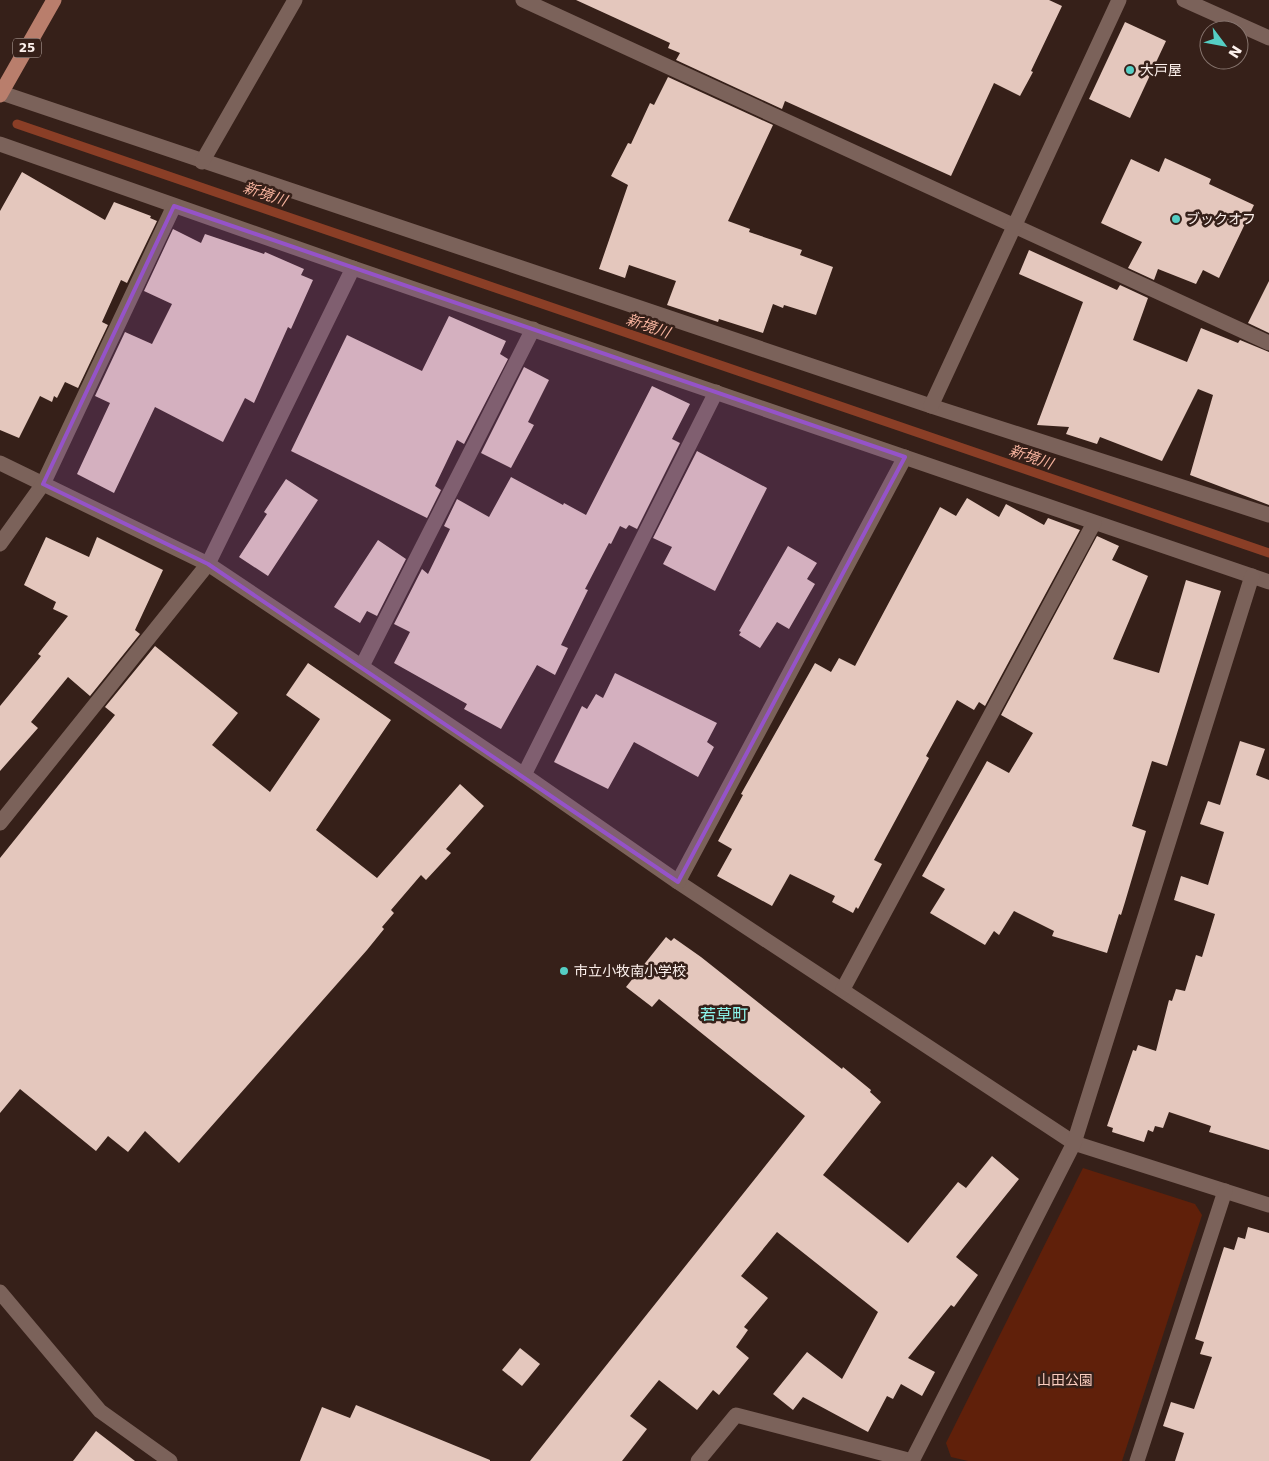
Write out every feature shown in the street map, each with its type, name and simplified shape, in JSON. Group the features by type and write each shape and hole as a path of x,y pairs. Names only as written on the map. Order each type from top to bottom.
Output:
{"main road":[{"name":"25","path":"1,94 54,0"}],"street":[{"path":"202,162 295,0"},
{"path":"523,0 1269,343"},
{"path":"931,406 1013,224 1119,0"},
{"path":"1184,0 1269,38"},
{"path":"1,94 931,406 1269,515"},
{"path":"0,144 353,268 1269,582"},
{"path":"0,544 43,484 174,206"},
{"path":"0,824 208,564 353,268"},
{"path":"362,666 533,329"},
{"path":"524,775 716,392"},
{"path":"678,882 905,457"},
{"path":"0,463 208,564 524,775 678,882 1074,1143 1269,1205"},
{"path":"843,989 1094,523"},
{"path":"698,1461 736,1415 912,1461 1074,1143 1252,576"},
{"path":"1137,1461 1225,1191"},
{"path":"0,1292 100,1411 170,1461"}],"highlighted area":[{"path":"174,206 905,457 678,882 208,564 43,484"}],"green space":[{"name":"山田公園","path":"1083,1168 1195,1204 1202,1215 1122,1461 968,1461 951,1457 946,1443"}],"building":[{"path":"576,0 1049,0 1062,6 1031,71 1033,72 1020,96 994,83 951,176 785,101 782,109 676,60 680,53 668,48 670,43"},
{"path":"1125,22 1166,41 1130,118 1089,99"},
{"path":"668,77 773,125 728,221 750,229 749,232 802,250 800,255 833,267 816,315 784,305 783,308 773,304 763,333 719,319 718,322 667,305 676,281 629,265 625,278 599,269 628,185 611,176 628,143 631,144 650,103 654,105"},
{"path":"1165,158 1211,179 1209,184 1254,205 1219,278 1203,270 1196,284 1158,269 1154,280 1128,268 1142,242 1101,223 1131,159 1159,172"},
{"path":"22,172 105,220 114,202 151,216 150,218 157,221 127,283 121,280 102,322 108,325 78,388 65,382 57,398 54,396 52,402 40,396 19,438 0,430 0,211"},
{"path":"173,229 201,243 205,234 264,254 265,252 304,269 301,275 313,280 291,329 288,327 254,403 245,398 223,442 155,407 114,493 77,474 110,403 95,396 125,332 152,344 172,304 144,291"},
{"path":"1029,250 1117,290 1120,285 1148,298 1133,340 1187,362 1201,328 1238,343 1240,340 1269,352 1269,505 1190,475 1213,395 1198,389 1162,461 1100,437 1097,444 1066,434 1069,427 1037,425 1083,302 1019,274"},
{"path":"1269,281 1269,333 1248,323"},
{"path":"449,316 506,341 500,354 508,359 464,444 457,440 435,486 441,490 427,518 291,451 347,335 422,371"},
{"path":"524,367 549,380 528,422 534,425 511,468 481,453"},
{"path":"652,386 690,404 672,439 680,443 637,529 629,525 626,529 620,526 611,544 609,543 585,589 588,590 561,645 568,648 555,675 537,665 501,729 464,709 467,704 394,663 410,632 394,624 422,569 428,574 450,529 444,526 457,499 489,517 511,477 586,515"},
{"path":"697,451 767,488 715,591 663,564 672,547 653,538"},
{"path":"286,479 318,500 268,576 239,557 267,514 264,512"},
{"path":"967,498 999,517 1006,504 1044,525 1048,518 1080,530 985,706 979,702 974,710 957,700 926,756 929,758 874,860 882,864 858,909 856,907 853,913 832,902 835,896 790,874 772,906 717,876 732,849 718,841 743,795 741,794 815,663 831,672 839,658 855,666 940,507 956,516"},
{"path":"1097,536 1119,546 1112,560 1148,576 1113,659 1159,673 1186,580 1221,591 1167,766 1152,761 1132,826 1146,831 1121,915 1119,914 1107,953 1052,936 1054,931 1014,911 999,935 994,931 985,945 930,913 945,889 922,876 987,761 1009,773 1033,733 1001,715"},
{"path":"46,537 89,557 97,537 163,570 135,630 140,634 90,696 68,677 31,722 38,728 0,771 0,706 41,656 38,654 68,616 53,609 56,602 24,585"},
{"path":"378,540 406,559 377,616 367,611 360,623 334,607"},
{"path":"788,546 817,563 807,579 815,584 789,629 777,622 760,648 739,635 741,632 739,631"},
{"path":"155,646 238,713 212,745 270,792 320,719 286,695 308,663 391,720 316,830 377,878 460,784 484,806 446,849 451,853 426,880 421,875 391,910 394,913 367,950 179,1163 145,1131 128,1152 108,1136 96,1151 20,1089 0,1113 0,858 115,715 105,707"},
{"path":"615,673 717,723 707,742 714,747 698,777 634,742 608,789 554,762 582,706 587,709 596,694 603,698"},
{"path":"1240,741 1265,749 1256,775 1269,780 1269,1150 1209,1132 1211,1126 1169,1112 1163,1128 1155,1126 1153,1132 1148,1130 1144,1142 1112,1132 1113,1128 1107,1126 1133,1050 1136,1051 1138,1045 1156,1051 1169,1000 1172,1001 1176,989 1185,991 1196,955 1202,957 1215,914 1174,900 1181,876 1208,885 1224,832 1200,824 1208,801 1220,805"},
{"path":"666,937 671,941 674,938 701,957 842,1069 843,1067 871,1090 870,1092 881,1102 823,1175 908,1243 958,1182 966,1188 992,1156 1019,1179 956,1257 978,1275 954,1307 951,1305 908,1358 935,1372 922,1396 901,1384 893,1399 887,1396 868,1432 803,1397 793,1410 773,1394 807,1352 842,1379 878,1312 777,1232 741,1276 768,1298 744,1327 748,1330 736,1347 749,1358 719,1395 713,1390 697,1410 659,1380 630,1416 647,1429 622,1461 530,1461 805,1116 659,999 652,1007 626,987"},
{"path":"1248,1227 1269,1233 1269,1461 1175,1461 1184,1433 1163,1426 1171,1402 1194,1409 1212,1357 1200,1354 1204,1342 1195,1339 1224,1247 1234,1250 1238,1237 1245,1239"},
{"path":"520,1348 540,1364 522,1386 502,1370"},
{"path":"356,1405 490,1461 300,1461 322,1407 350,1418"},
{"path":"96,1431 135,1461 73,1461"}],"waterway":[{"name":"新境川","path":"17,124 1269,553"}],"place":[{"name":"大戸屋","path":"1130,70"},
{"name":"ブックオフ","path":"1176,219"},
{"name":"市立小牧南小学校","path":"564,971"}],"district":[{"name":"若草町","path":"724,1014"}]}
